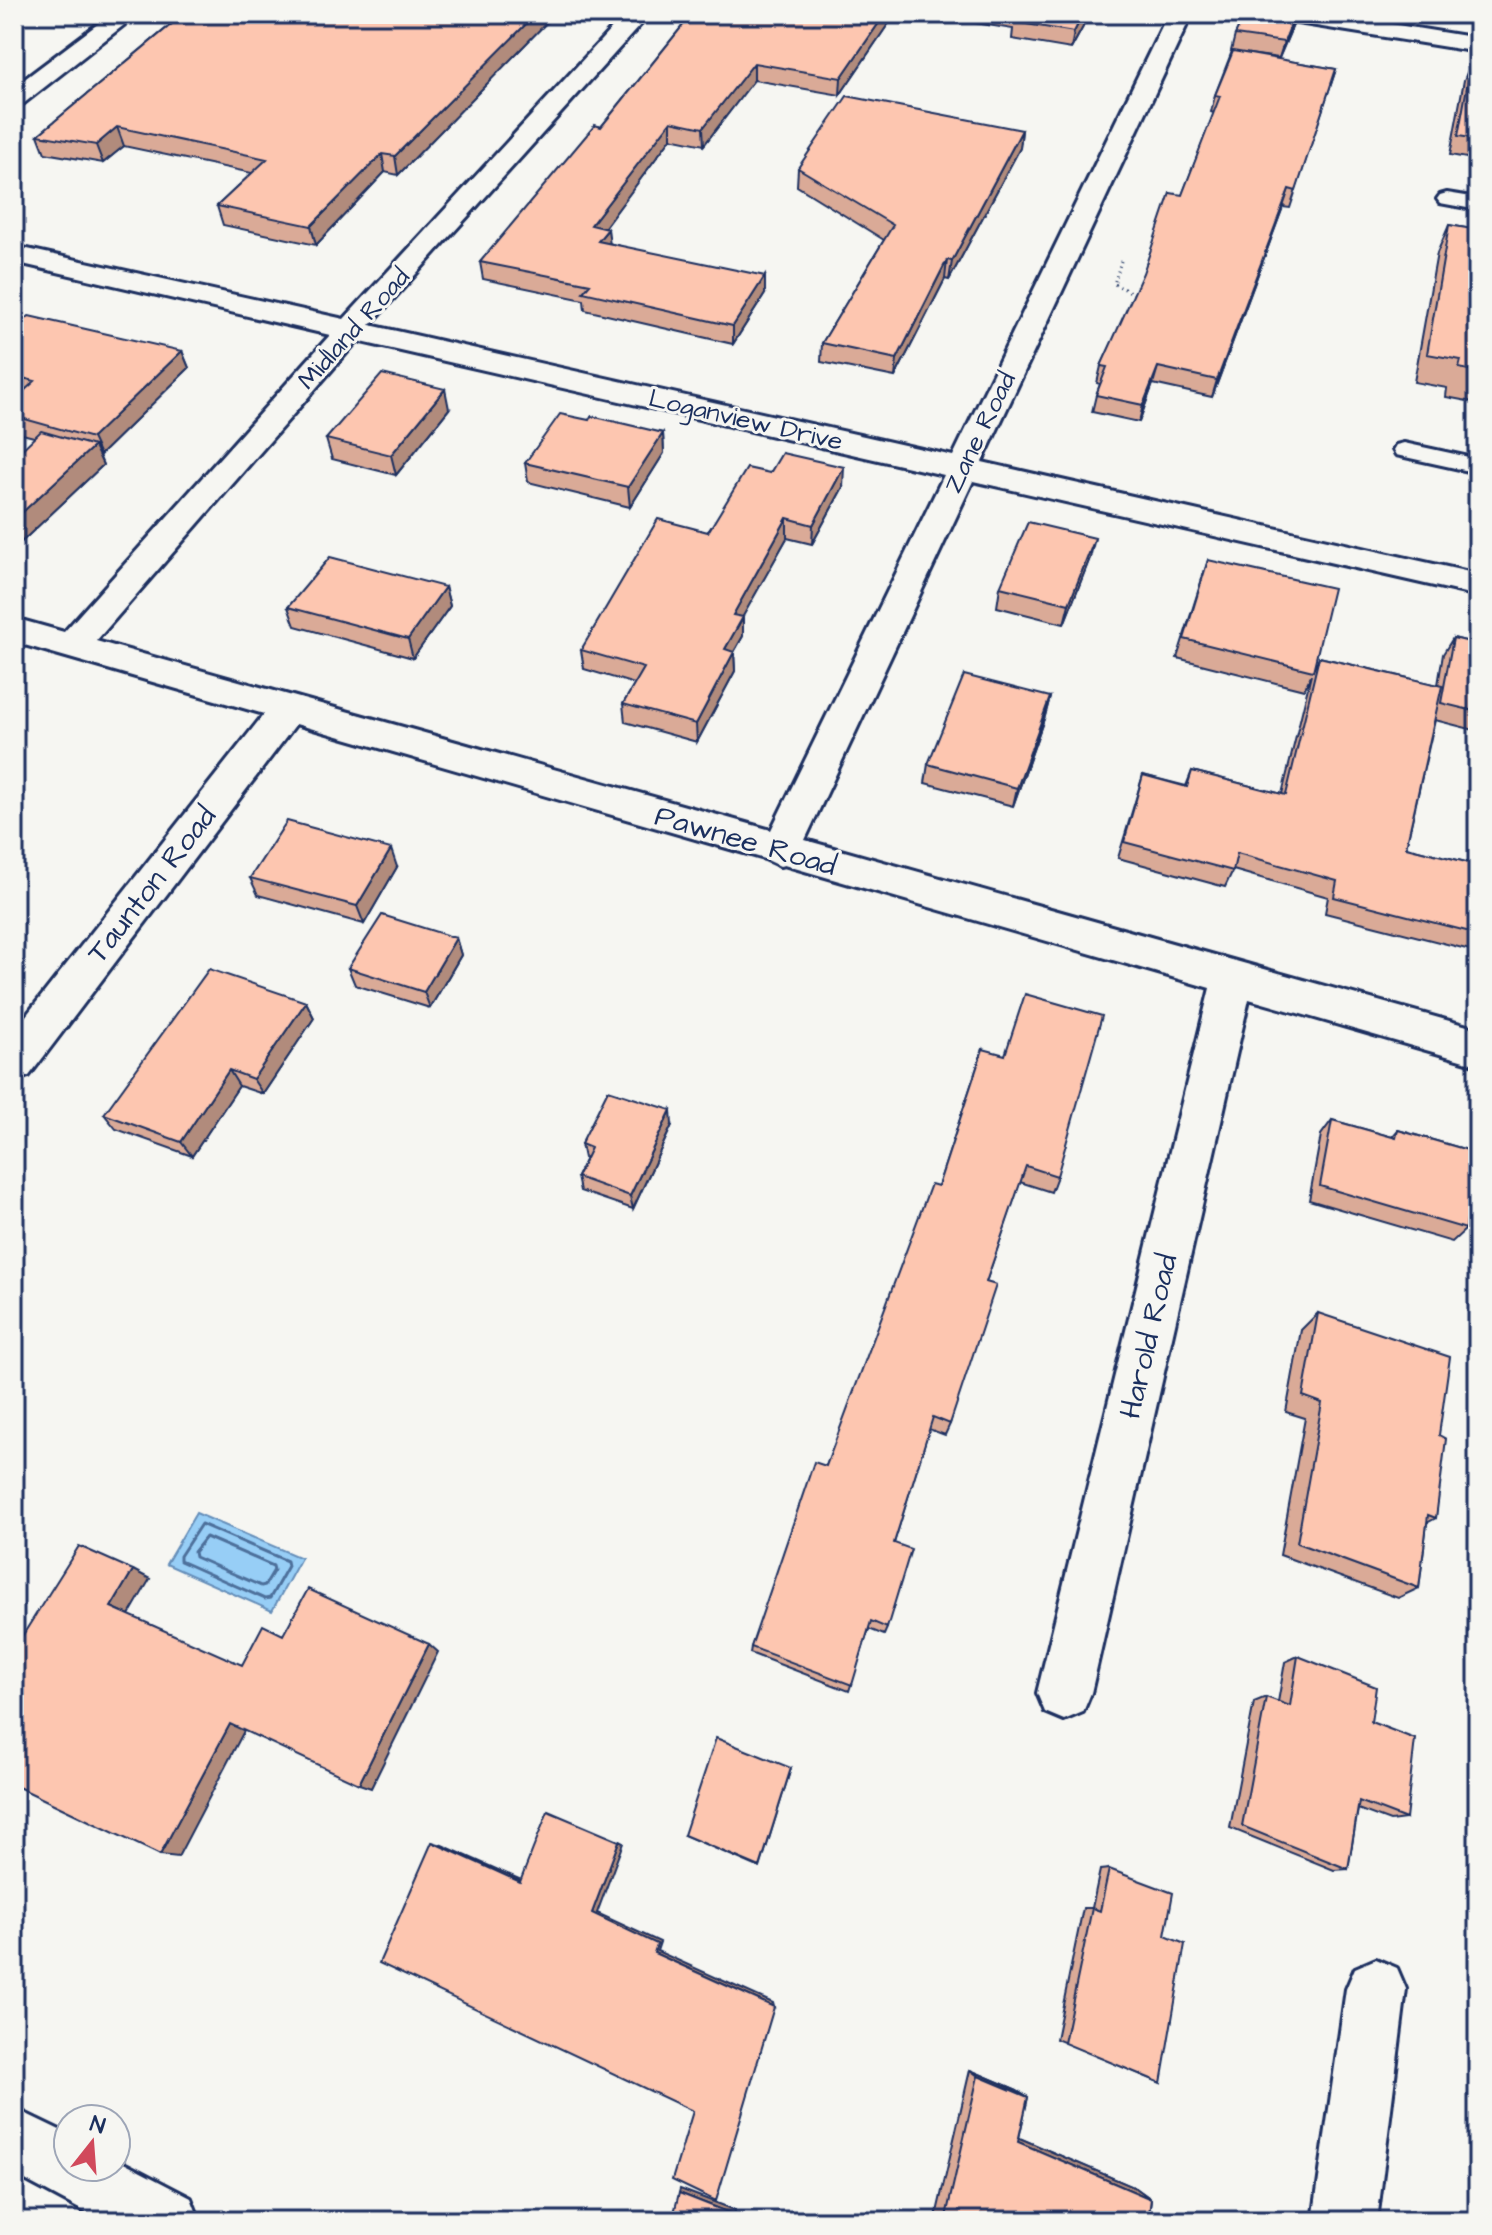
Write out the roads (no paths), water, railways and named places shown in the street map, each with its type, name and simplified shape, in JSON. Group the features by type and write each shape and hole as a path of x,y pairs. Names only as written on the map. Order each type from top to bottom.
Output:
{"street":[{"path":"14,99 126,14"},
{"name":"Midland Road","path":"72,646 351,329 638,14"},
{"name":"Zane Road","path":"780,851 1180,14"},
{"path":"1285,14 1478,45"},
{"name":"Loganview Drive","path":"14,254 1478,585"},
{"name":"Pawnee Road","path":"14,630 290,706 780,851 1478,1047"},
{"name":"Taunton Road","path":"14,1063 290,706"},
{"name":"Harold Road","path":"1064,1693 1233,979"},
{"path":"1345,2221 1376,1989"},
{"path":"14,2140 151,2217"}],"lane":[{"path":"1447,199 1478,204"},
{"path":"1404,450 1478,466"}],"water":[{"path":"196,1513 301,1558 272,1611 166,1564"}]}
